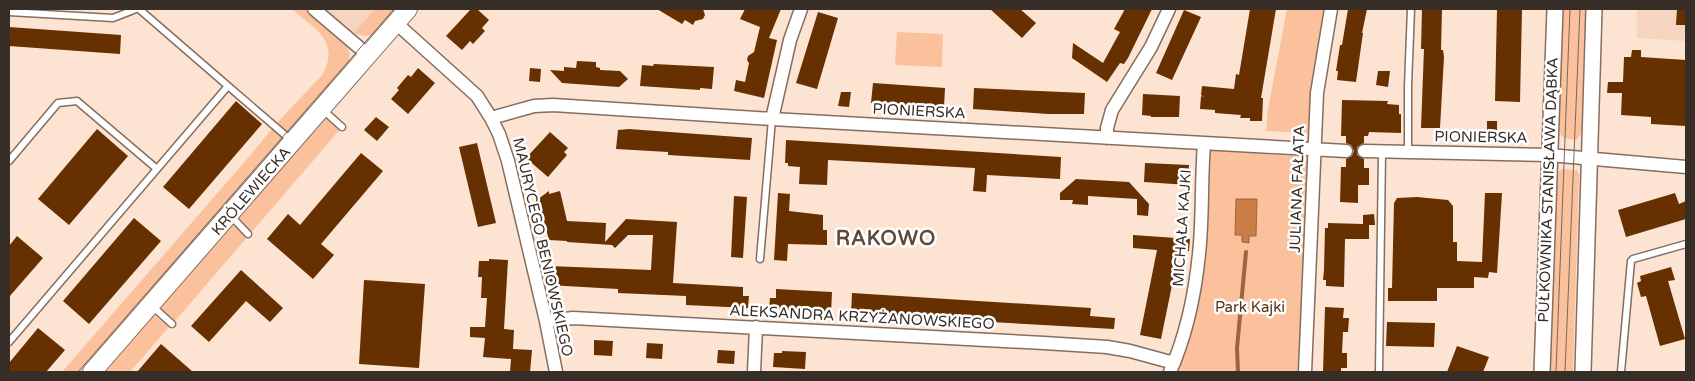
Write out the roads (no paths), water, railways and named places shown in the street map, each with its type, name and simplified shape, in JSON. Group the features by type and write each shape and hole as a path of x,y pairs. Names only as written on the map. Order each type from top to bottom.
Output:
{"main road":[{"name":"KRÓLEWIECKA","path":"92,372 408,9"}],"street":[{"path":"314,9 368,55"},
{"path":"772,120 790,40 801,9"},
{"path":"1107,138 1107,128 1112,110 1152,47 1169,9"},
{"name":"JULIANA FAŁATA","path":"1305,372 1317,93 1331,9"},
{"name":"PUŁKOWNIKA STANISŁAWA DĄBKA","path":"1542,372 1555,9"},
{"path":"1583,372 1594,9"},
{"name":"MAURYCEGO BENIOWSKIEGO","path":"396,23 466,84 492,118 500,134 546,321 556,372"},
{"name":"PIONIERSKA","path":"492,118 534,106 553,105 772,120 1346,151"},
{"name":"MICHAŁA KAJKI","path":"1172,368 1192,300 1199,253 1204,144"},
{"name":"PIONIERSKA","path":"1364,151 1550,155 1686,167"},
{"name":"ALEKSANDRA KRZYŻANOWSKIEGO","path":"546,321 573,318 1107,347 1130,351 1172,368"},
{"path":"754,372 756,327"}],"lane":[{"path":"9,12 113,18 137,9 293,142"},
{"path":"1408,152 1411,9"},
{"path":"9,342 228,86"},
{"path":"9,161 58,103 77,101 157,169"},
{"path":"322,109 342,126"},
{"path":"760,259 772,120"},
{"path":"1380,372 1382,152"},
{"path":"230,215 248,234"},
{"path":"1621,372 1630,265 1633,259 1686,244"},
{"path":"151,305 172,324"}],"waterway":[{"path":"1238,372 1237,348 1246,252"}],"tram line":[{"path":"78,372 394,9"},
{"path":"1556,372 1570,9"},
{"path":"1565,372 1580,9"}],"district":[{"name":"RAKOWO","path":"886,239"}],"park label":[{"name":"Park Kajki","path":"1250,307"}]}
